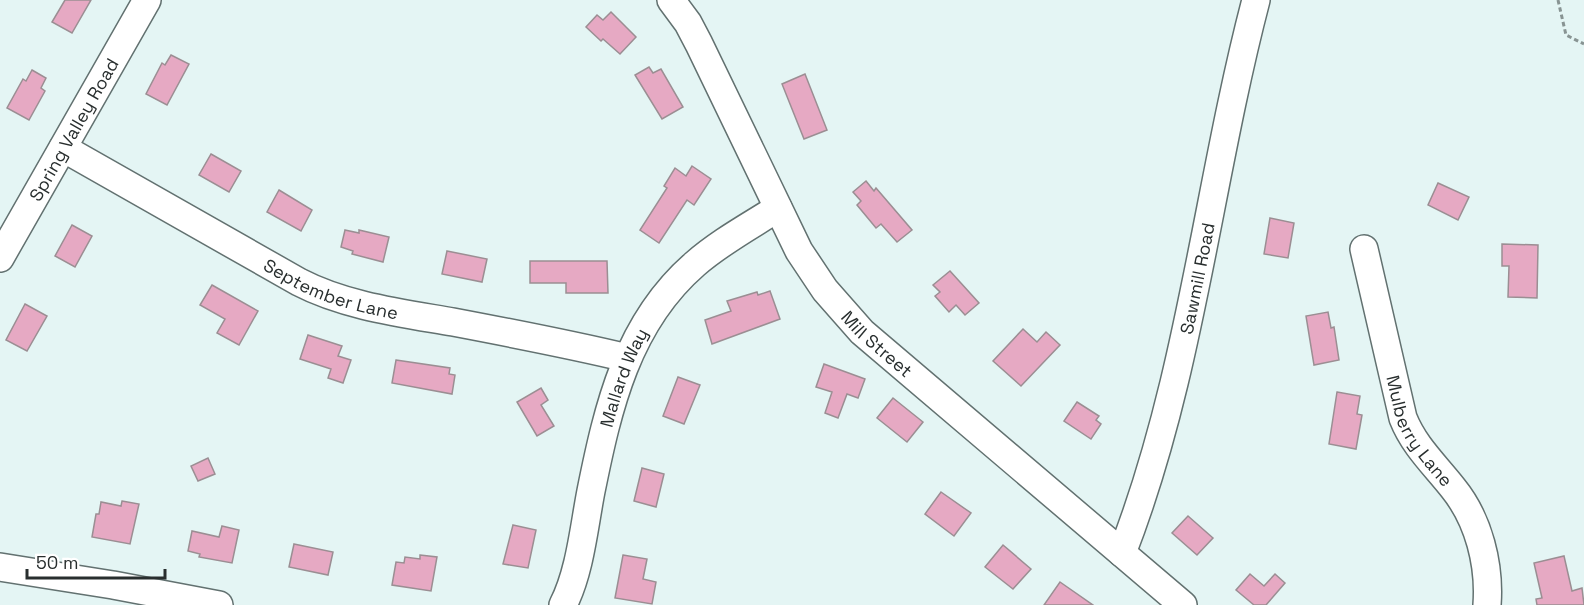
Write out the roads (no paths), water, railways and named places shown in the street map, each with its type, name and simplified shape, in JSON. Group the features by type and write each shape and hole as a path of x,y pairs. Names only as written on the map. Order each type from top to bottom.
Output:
{"street":[{"name":"Spring Valley Road","path":"0,258 147,0"},
{"name":"Mill Street","path":"671,0 688,23 699,44 799,251 825,290 862,332 1183,605"},
{"name":"Sawmill Road","path":"1122,553 1164,421 1256,0"},
{"name":"September Lane","path":"63,148 298,282 323,293 357,303 627,358"},
{"name":"Mallard Way","path":"563,605 573,578 609,408 627,358 646,322 657,306 694,265 731,237 778,208"},
{"name":"Mulberry Lane","path":"1364,249 1403,418 1416,443 1459,495 1473,521 1484,559 1487,605"},
{"path":"0,567 219,605"}]}
